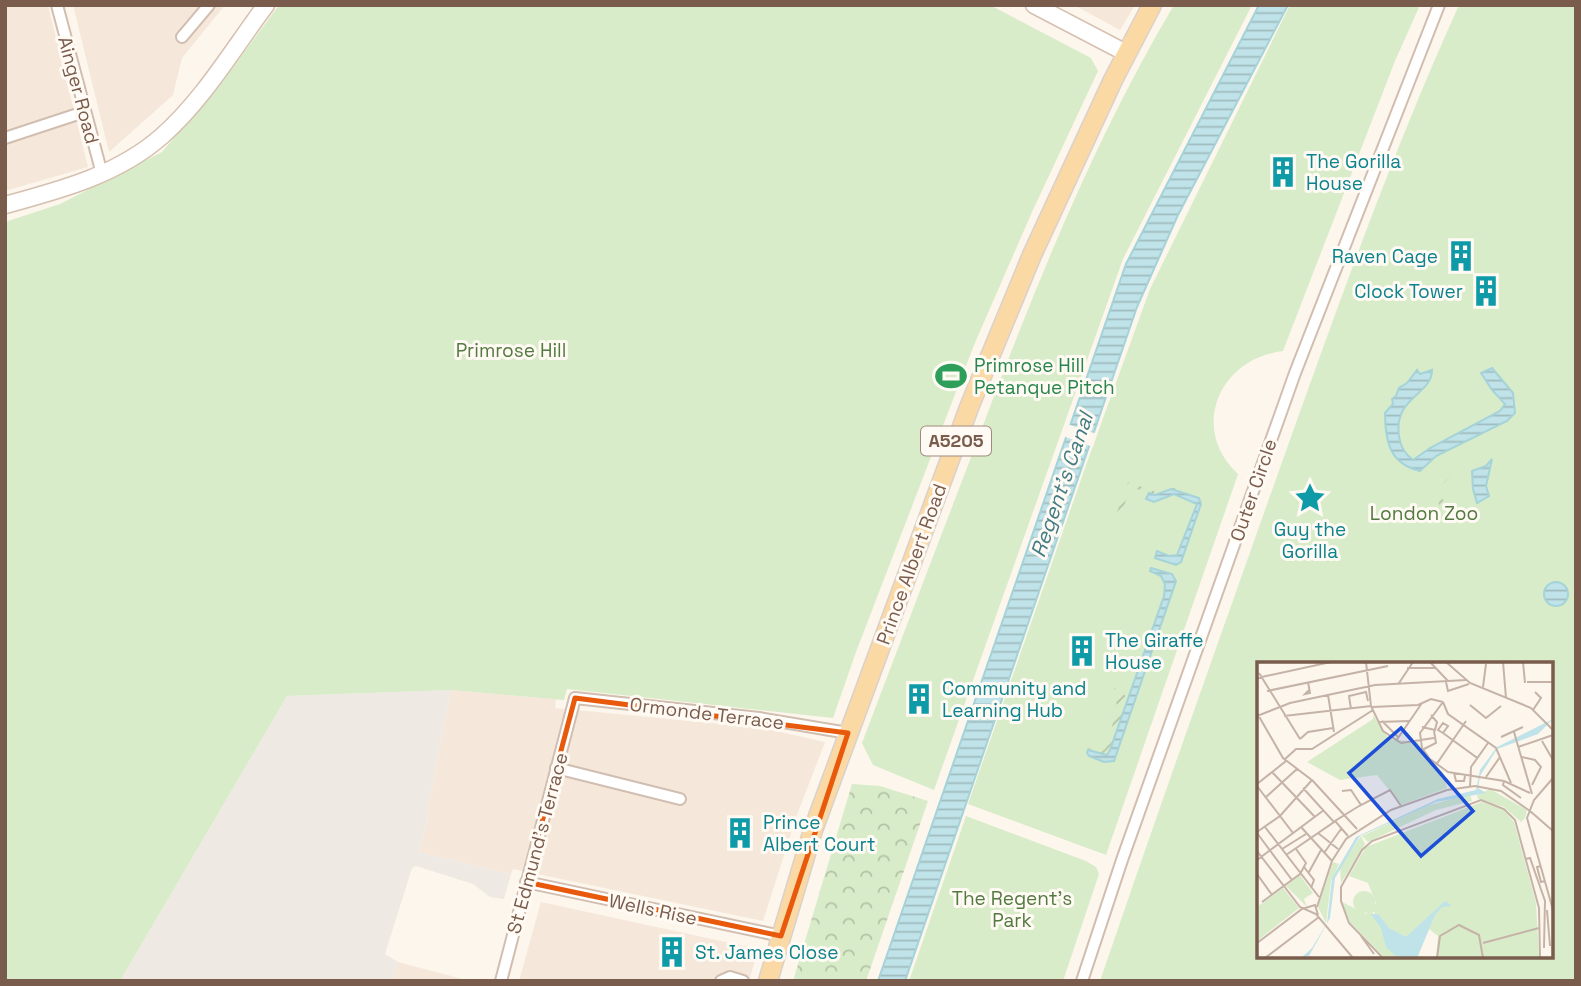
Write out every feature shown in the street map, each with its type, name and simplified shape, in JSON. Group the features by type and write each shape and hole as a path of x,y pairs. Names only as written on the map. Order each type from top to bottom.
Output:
{"main road":[{"name":"Prince Albert Road","path":"768,981 813,830 1000,328 1126,53 1152,5"}],"street":[{"name":"Ainger Road","path":"57,5 102,174"},
{"path":"183,37 209,5"},
{"path":"5,205 75,185 102,174 163,135 196,99 266,5"},
{"path":"1034,5 1126,53"},
{"name":"Outer Circle","path":"1082,981 1294,373 1438,5"},
{"path":"5,138 84,112"},
{"name":"Ormonde Terrace","path":"573,706 575,698 759,718 848,733"},
{"name":"St Edmund's Terrace","path":"501,981 573,706"},
{"path":"556,768 680,799"},
{"name":"Wells Rise","path":"526,882 781,936"},
{"path":"721,981 730,977 743,981"}],"highlighted area":[{"path":"575,698 848,733 781,936 526,882"}],"shaded area":[{"path":"5,5 48,5 88,167 5,191"},
{"path":"73,5 225,5 182,58 173,95 109,152"},
{"path":"1074,5 1135,5 1120,30"},
{"path":"451,690 556,699 555,708 763,728 825,742 797,815 763,921 513,869 511,874 419,852 429,814 427,812"},
{"path":"451,690 427,812 429,813 419,852 511,874 504,899 490,897 473,884 416,866 412,868 385,954 398,962 391,981 120,981 287,696"},
{"path":"541,902 758,949 749,981 519,981"},
{"path":"398,962 470,981 391,981"}],"green space":[{"name":"Primrose Hill","path":"279,5 990,5 1091,58 1098,71 974,345 833,718 567,689 564,700 451,690 287,696 120,981 5,981 5,222 60,204 162,152 225,78"},
{"path":"1174,5 1252,5 1123,259 934,790 873,765 862,743 1014,344 1062,228 1114,115"},
{"path":"1290,5 1420,5 1395,61 1283,351 1261,356 1242,367 1228,381 1218,398 1214,417 1215,437 1223,456 1238,474 1106,855 968,804 1150,289"},
{"name":"London Zoo","path":"1459,5 1576,5 1576,981 1100,981 1322,349 1387,176"},
{"path":"1464,465 1443,490 1444,501 1459,513 1450,517 1453,523 1450,524 1439,505 1437,495 1444,482"},
{"path":"1128,482 1156,492 1171,487 1199,498 1171,489 1155,495 1131,487 1117,525 1113,523"},
{"path":"1114,688 1128,699 1107,755 1088,750 1104,750 1107,746 1117,707"},
{"path":"852,784 880,786 928,801 866,981 793,981"},
{"name":"The Regent's Park","path":"966,816 1096,867 1099,874 1063,981 909,981"}],"water":[{"name":"Regent's Canal","path":"1259,5 1288,5 1178,215 1137,307 905,981 878,981 1126,264"},
{"path":"1492,368 1513,393 1515,413 1507,421 1436,456 1420,471 1410,468 1396,457 1388,442 1385,413 1393,404 1392,399 1399,388 1407,383 1417,370 1420,374 1432,370 1426,385 1407,405 1399,423 1400,443 1413,460 1430,448 1500,411 1505,404 1481,373"},
{"path":"1492,459 1486,486 1489,496 1477,503 1472,471 1486,466"},
{"path":"1171,489 1199,498 1201,504 1181,562 1176,565 1155,558 1157,551 1169,556 1177,555 1197,504 1174,494 1154,502 1146,499 1149,493 1155,495"},
{"path":"1151,568 1172,574 1176,581 1114,761 1104,762 1089,756 1088,750 1107,755 1110,750 1164,596 1165,584 1161,576 1150,571"},
{"path":"1556,582 1565,585 1568,594 1565,603 1556,606 1547,603 1544,594 1547,585"}],"pier":[{"path":"1067,424 1097,434 1093,447 1063,436"}],"place":[{"name":"The Gorilla House","path":"1283,172"},
{"name":"Raven Cage","path":"1461,256"},
{"name":"Clock Tower","path":"1486,291"},
{"name":"Primrose Hill Petanque Pitch","path":"951,376"},
{"name":"Guy the Gorilla","path":"1310,498"},
{"name":"The Giraffe House","path":"1082,651"},
{"name":"Community and Learning Hub","path":"919,699"},
{"name":"Prince Albert Court","path":"740,833"},
{"name":"St. James Close","path":"672,952"}]}
